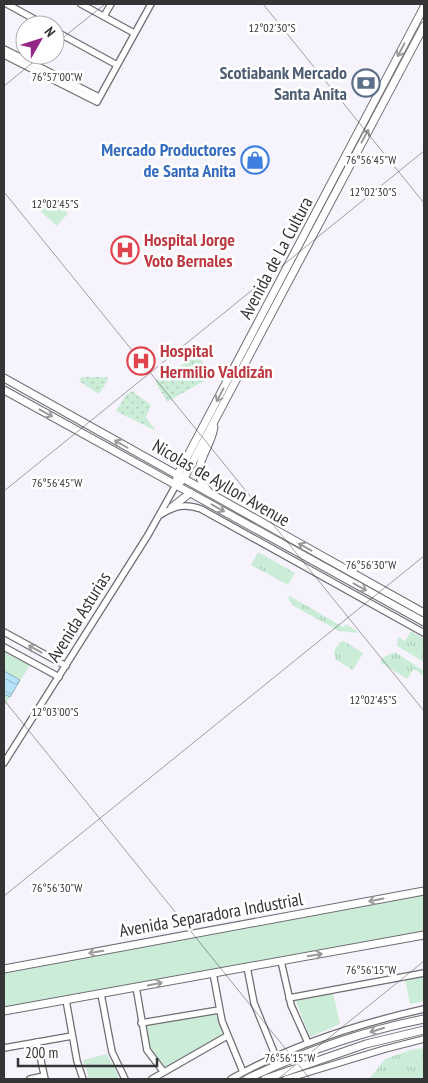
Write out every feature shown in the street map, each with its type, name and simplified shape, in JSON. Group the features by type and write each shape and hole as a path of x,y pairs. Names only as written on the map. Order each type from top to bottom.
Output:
{"main road":[{"name":"Avenida de La Cultura","path":"176,485 215,420 424,7"},
{"name":"Avenida de La Cultura","path":"180,478 424,26"},
{"name":"Nicolas de Ayllon Avenue","path":"4,378 424,613"},
{"name":"Nicolas de Ayllon Avenue","path":"4,390 424,622"},
{"path":"215,420 212,436 198,469 200,481 215,497"},
{"path":"172,507 190,493"},
{"name":"Avenida Separadora Industrial","path":"4,969 424,891"},
{"path":"4,1011 424,935"},
{"path":"245,1076 306,1053 393,1025 424,1019"},
{"path":"265,1079 366,1044 424,1030"}],"street":[{"path":"7,4 19,7 31,15"},
{"path":"81,4 134,34"},
{"path":"104,16 111,4"},
{"path":"4,49 98,99 151,4"},
{"path":"65,36 117,65"},
{"path":"4,55 58,79"},
{"name":"Avenida Asturias","path":"4,763 160,515 176,485"},
{"name":"Nicolas de Ayllon Avenue","path":"172,507 185,505 200,509 424,633"},
{"path":"160,515 172,507"},
{"path":"4,632 66,666"},
{"path":"4,647 59,677"},
{"path":"281,961 289,998 308,1043"},
{"path":"247,967 256,1009 276,1057"},
{"path":"289,998 424,972"},
{"path":"213,973 219,1010 227,1036 245,1076"},
{"path":"136,987 147,1050 163,1071"},
{"path":"101,994 112,1052 125,1079"},
{"path":"66,1000 72,1036 84,1079"},
{"path":"231,1079 245,1076 276,1057 345,1029 424,1008"},
{"path":"142,1023 219,1010"},
{"path":"4,1048 72,1036"},
{"path":"152,1079 227,1036"},
{"path":"286,1079 424,1039"},
{"path":"30,1079 45,1078 37,1042"}],"green space":[{"path":"49,198 68,213 57,226 39,210"},
{"path":"198,355 211,377 167,402 155,381"},
{"path":"81,377 107,377 108,380 99,394 79,381"},
{"path":"132,391 151,405 146,417 156,431 116,411 126,395"},
{"path":"258,552 295,573 288,585 251,565"},
{"path":"290,596 343,627 346,624 360,633 339,631 292,605 288,598"},
{"path":"411,631 424,639 424,662 397,646 398,637 405,641"},
{"path":"344,641 363,653 353,670 336,660 334,651 340,642"},
{"path":"4,652 30,665 4,707"},
{"path":"395,652 424,671 424,676 414,669 407,679 380,662 382,658"},
{"path":"424,894 424,932 4,1007 4,970"},
{"path":"424,975 424,1001 410,1004 405,979"},
{"path":"333,993 340,1024 310,1037 295,999"},
{"path":"216,1013 223,1034 165,1067 149,1047 145,1026"},
{"path":"424,1048 424,1079 369,1079 385,1059 410,1050"},
{"path":"107,1054 120,1079 89,1079 83,1060"}],"water":[{"path":"4,671 20,680 10,697 4,694"}],"place":[{"name":"Scotiabank Mercado Santa Anita","path":"366,83"},
{"name":"Mercado Productores de Santa Anita","path":"255,160"},
{"name":"Hospital Jorge Voto Bernales","path":"125,250"},
{"name":"Hospital Hermilio Valdizán","path":"141,361"}]}
